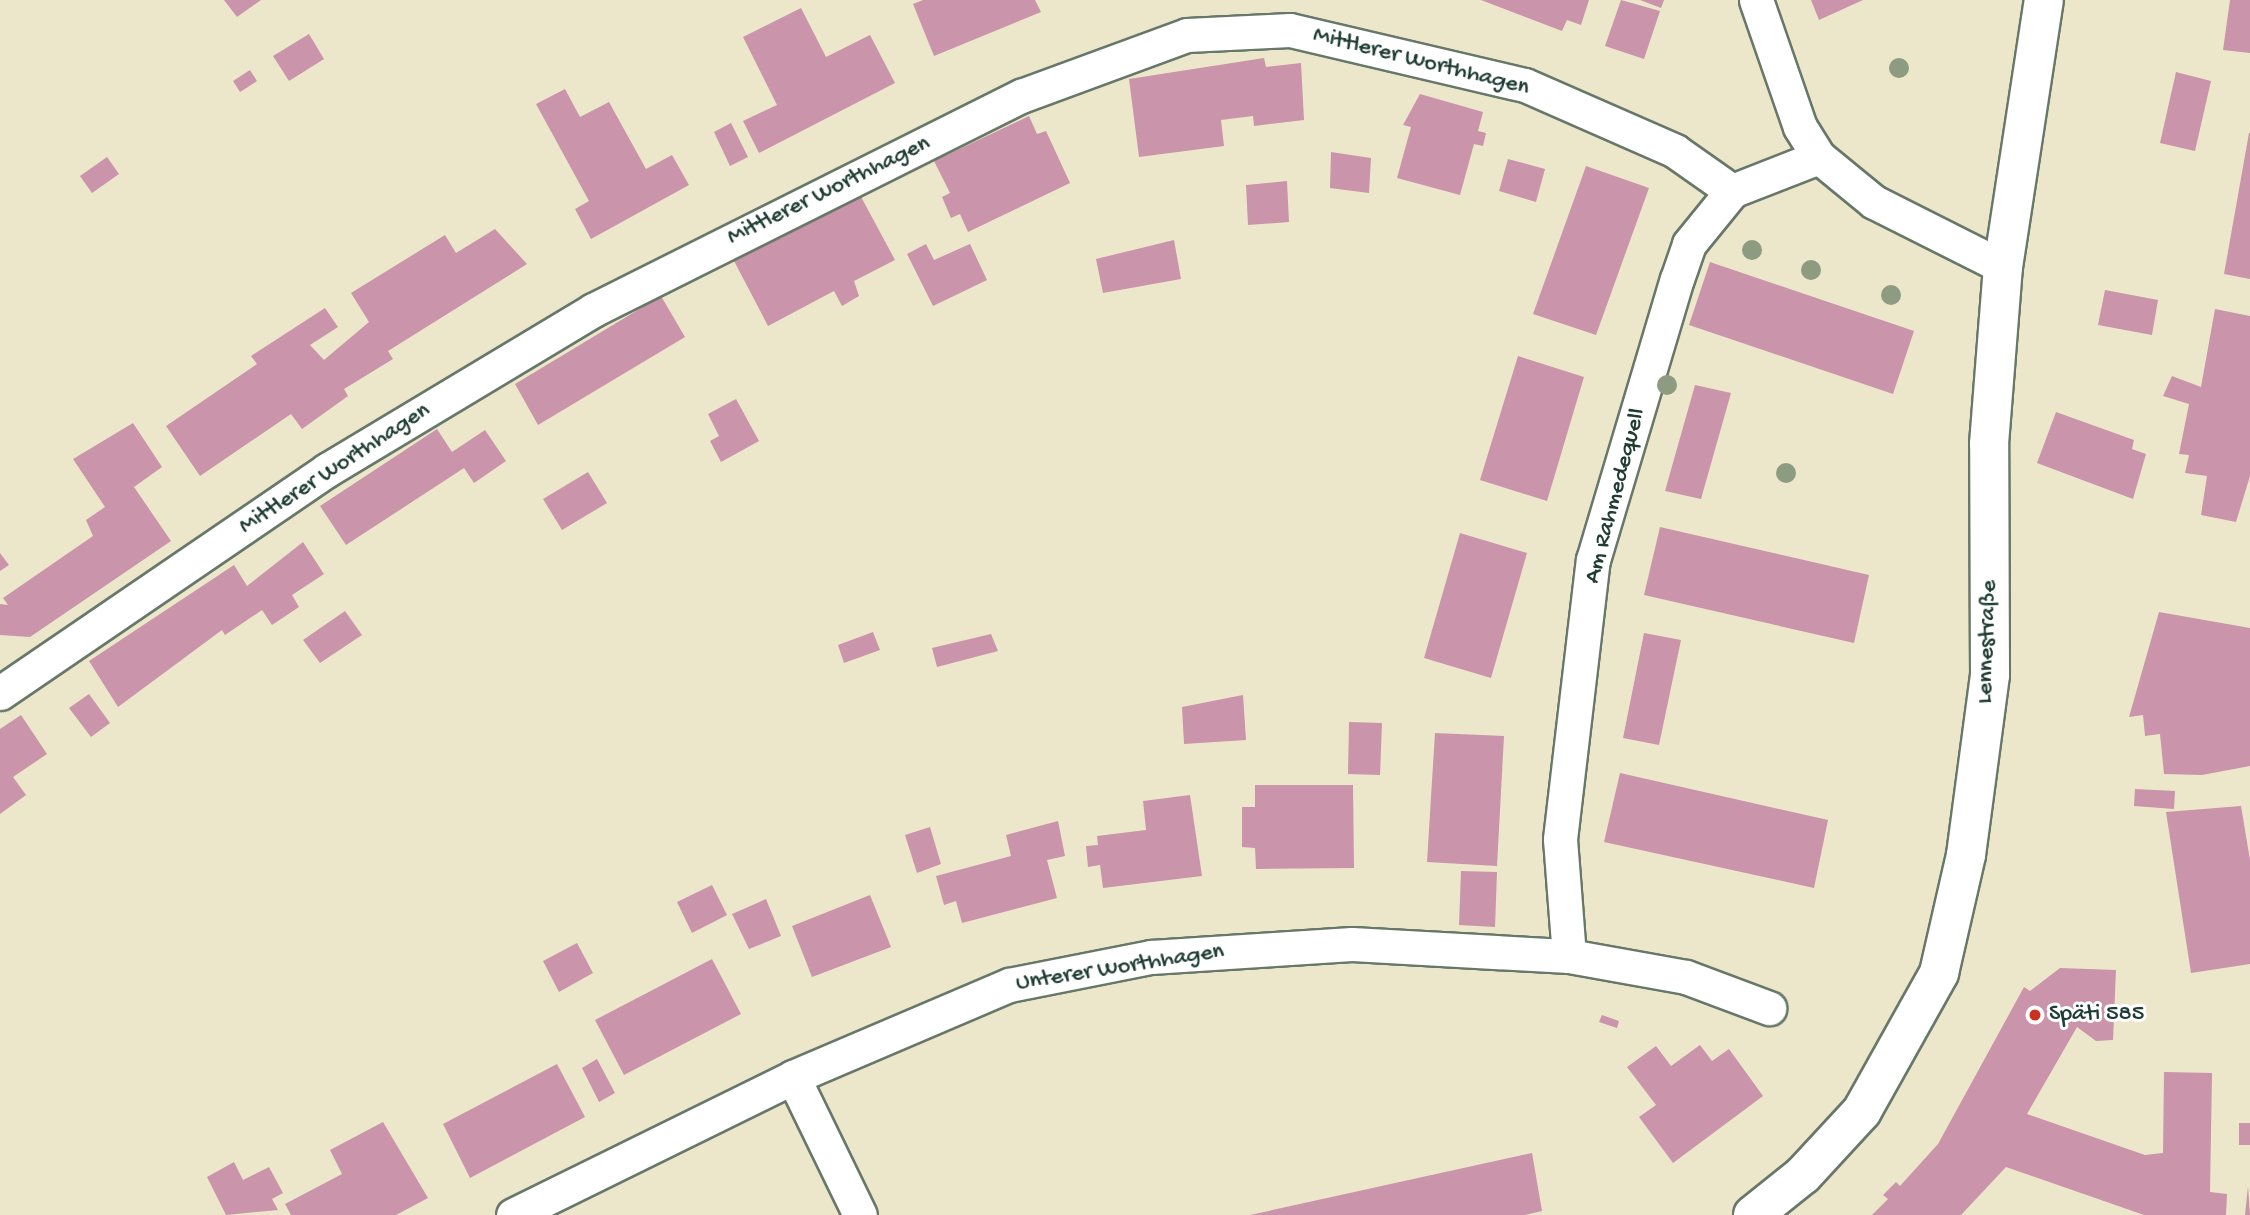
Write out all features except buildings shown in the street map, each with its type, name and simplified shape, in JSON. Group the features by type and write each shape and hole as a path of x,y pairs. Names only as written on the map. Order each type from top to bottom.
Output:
{"main road":[{"name":"Lennestraße","path":"1753,1215 1803,1175 1862,1111 1939,973 1966,855 1990,675 1989,444 2003,267 2044,0"}],"street":[{"path":"1756,0 1800,127 1819,157 1874,202 2003,267"},
{"name":"Mittlerer Worthhagen","path":"0,693 327,470 593,310 1021,96 1187,35 1290,30 1525,85 1675,151 1732,191"},
{"name":"Am Rahmedequell","path":"1569,956 1560,839 1594,560 1689,244 1732,191 1819,157"},
{"name":"Unterer Worthhagen","path":"513,1215 793,1077 1009,985 1151,957 1352,944 1569,956 1686,976 1769,1008"},
{"path":"793,1077 860,1215"}],"place":[{"name":"Späti 585","path":"2035,1015"}]}
